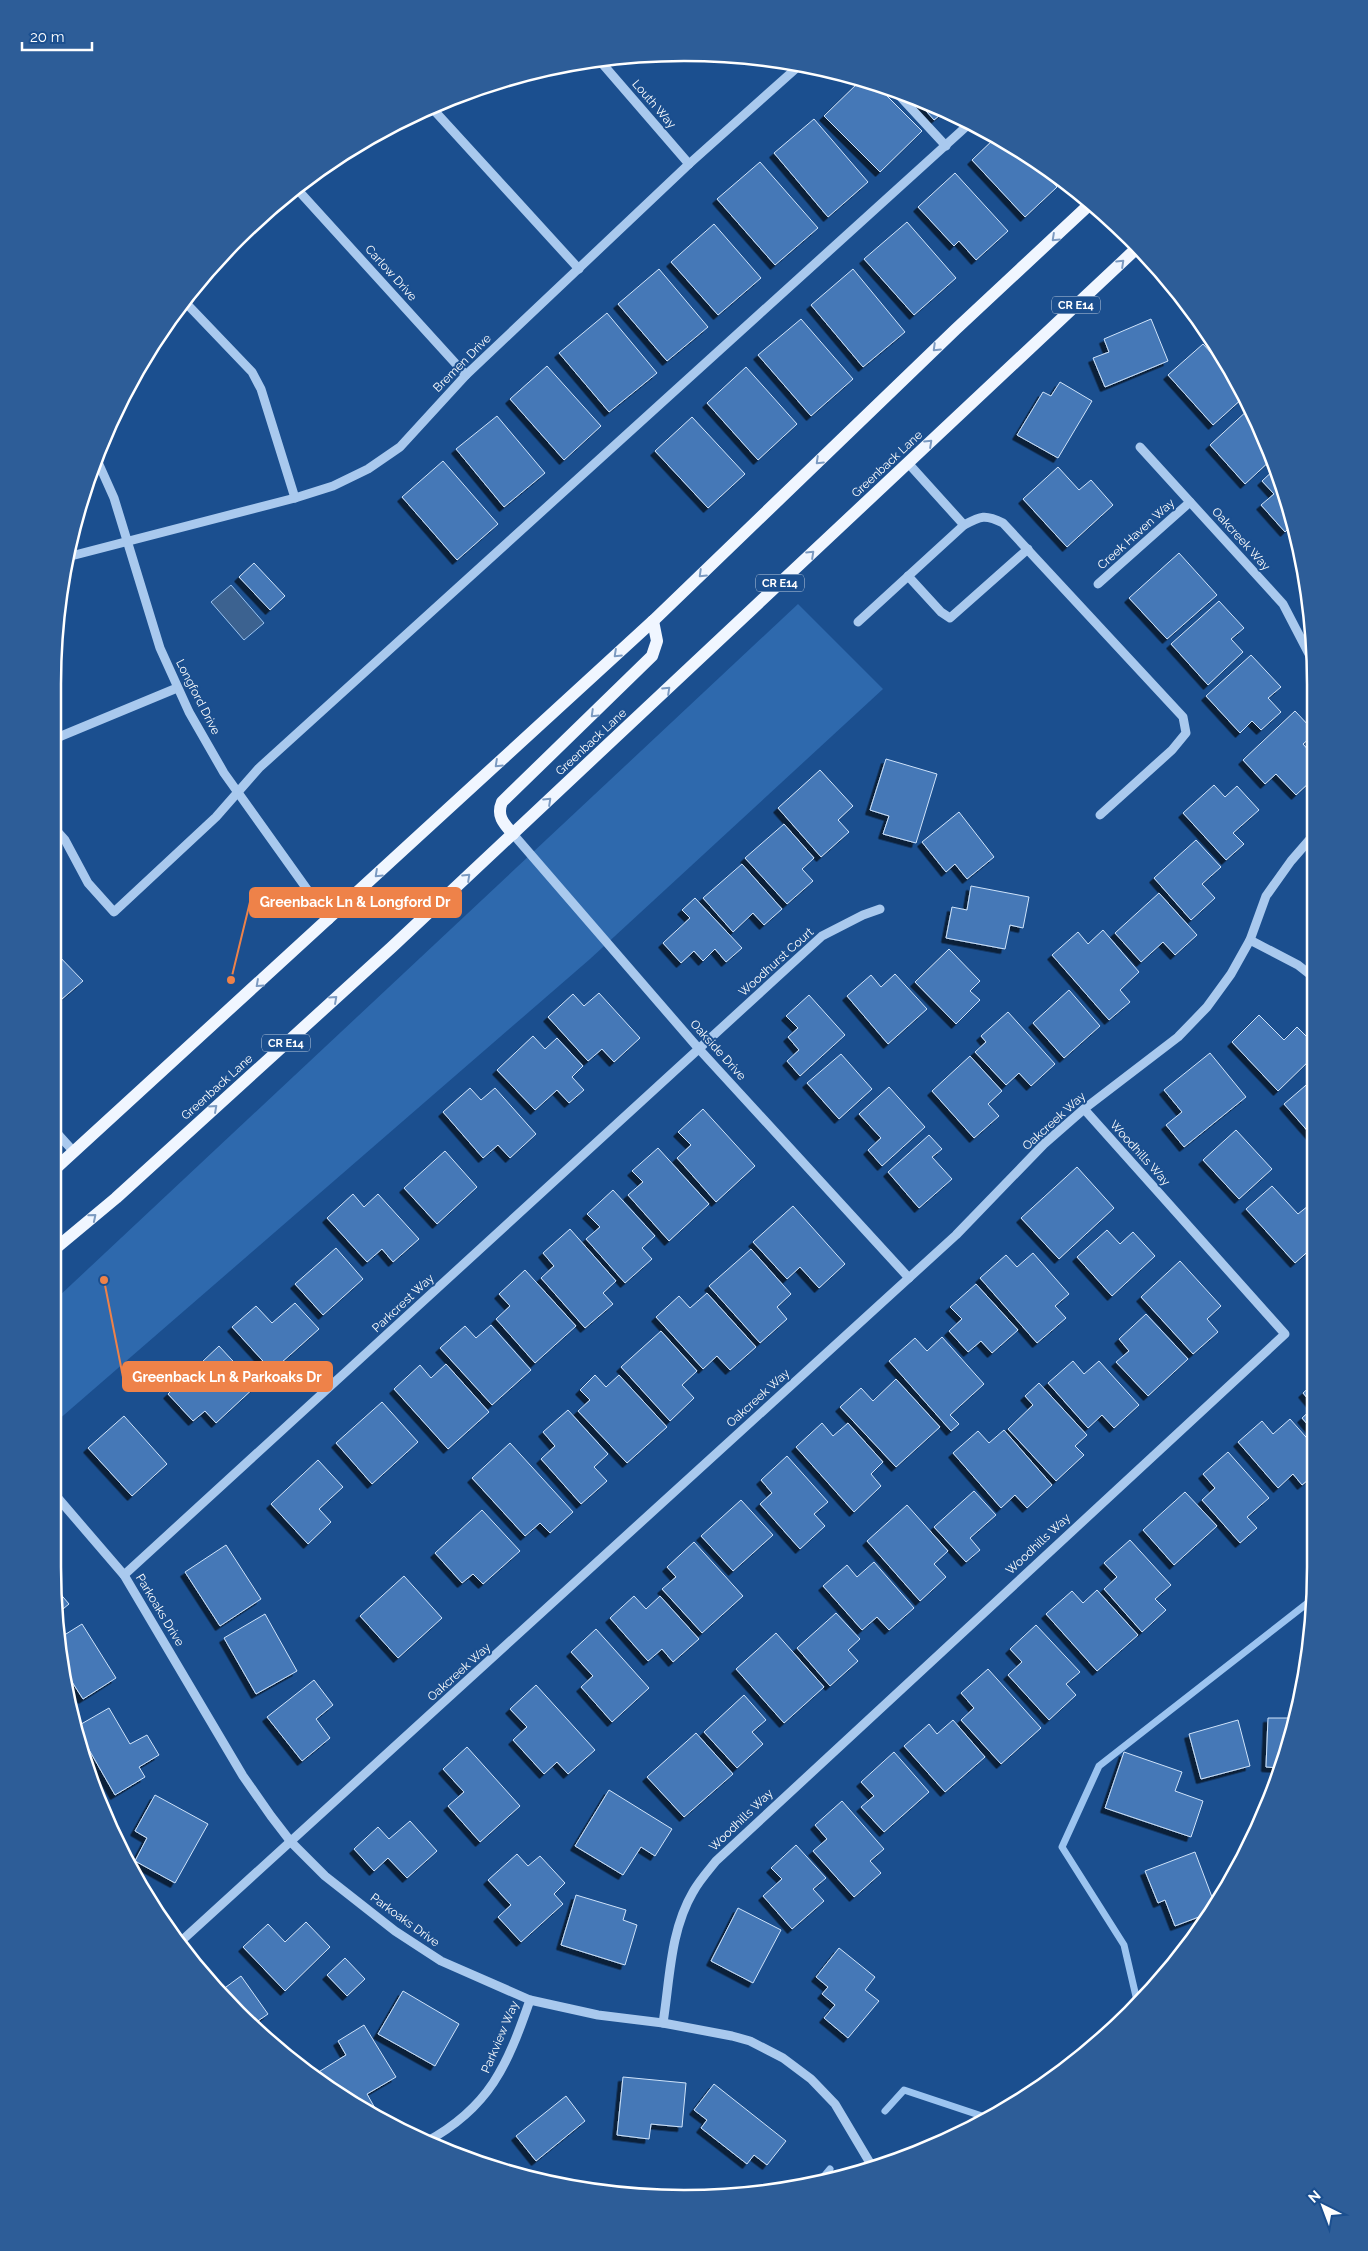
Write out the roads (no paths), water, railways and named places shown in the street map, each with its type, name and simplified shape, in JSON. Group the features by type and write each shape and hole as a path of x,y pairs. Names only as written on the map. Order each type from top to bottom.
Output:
{"main road":[{"path":"61,1164 329,920 653,621 956,329 1085,208"},
{"name":"Greenback Lane","path":"61,1244 130,1184 513,834 1132,252"},
{"path":"513,834 500,818 499,812 502,802 652,656 657,642 653,621"}],"street":[{"name":"Louth Way","path":"605,67 689,164"},
{"name":"Bremen Drive","path":"75,555 295,498 332,486 368,468 400,447 466,375 689,164 793,71"},
{"path":"906,103 946,146"},
{"path":"437,113 578,269"},
{"path":"61,836 88,883 114,912 216,818 237,792 266,762 965,128"},
{"name":"Carlow Drive","path":"301,193 466,375"},
{"path":"189,306 252,372 261,389 295,498"},
{"name":"Oakcreek Way","path":"1140,447 1283,604 1305,647"},
{"path":"908,463 964,525"},
{"name":"Longford Drive","path":"100,468 114,498 158,640 177,688 224,773 329,920"},
{"name":"Creek Haven Way","path":"1098,584 1190,502"},
{"path":"858,622 964,525 980,516 992,517 1003,522 1183,717 1186,733 1172,750 1100,815"},
{"path":"908,576 941,612 950,618 1028,549"},
{"path":"61,736 177,688"},
{"name":"Oakside Drive","path":"513,834 699,1048 909,1278"},
{"name":"Oakcreek Way","path":"184,1938 956,1236 1044,1144 1084,1109 1178,1037 1207,1007 1231,974 1250,940 1266,896 1307,843"},
{"name":"Woodhurst Court","path":"699,1048 822,936 862,915 880,909"},
{"path":"1250,940 1298,965 1307,972"},
{"name":"Parkcrest Way","path":"124,1576 699,1048"},
{"name":"Woodhills Way","path":"663,2022 672,1954 679,1923 693,1892 716,1861 741,1835 1285,1334 1084,1109"},
{"path":"61,1138 74,1152"},
{"name":"Parkoaks Drive","path":"61,1502 124,1576 243,1776 291,1842 325,1876 403,1936 441,1961 530,2000 598,2015 663,2022 750,2041 783,2058 811,2079 835,2104 869,2162"},
{"name":"Parkview Way","path":"435,2137 450,2128 487,2094 496,2080 520,2030 530,2000"}],"waterway":[{"path":"1136,1995 1124,1945 1062,1847 1099,1766 1305,1605"},
{"path":"885,2111 904,2090 979,2115"},
{"path":"827,2173 830,2169"}],"place":[{"name":"Greenback Ln & Longford Dr","path":"231,980"},
{"name":"Greenback Ln & Parkoaks Dr","path":"104,1280"}]}
